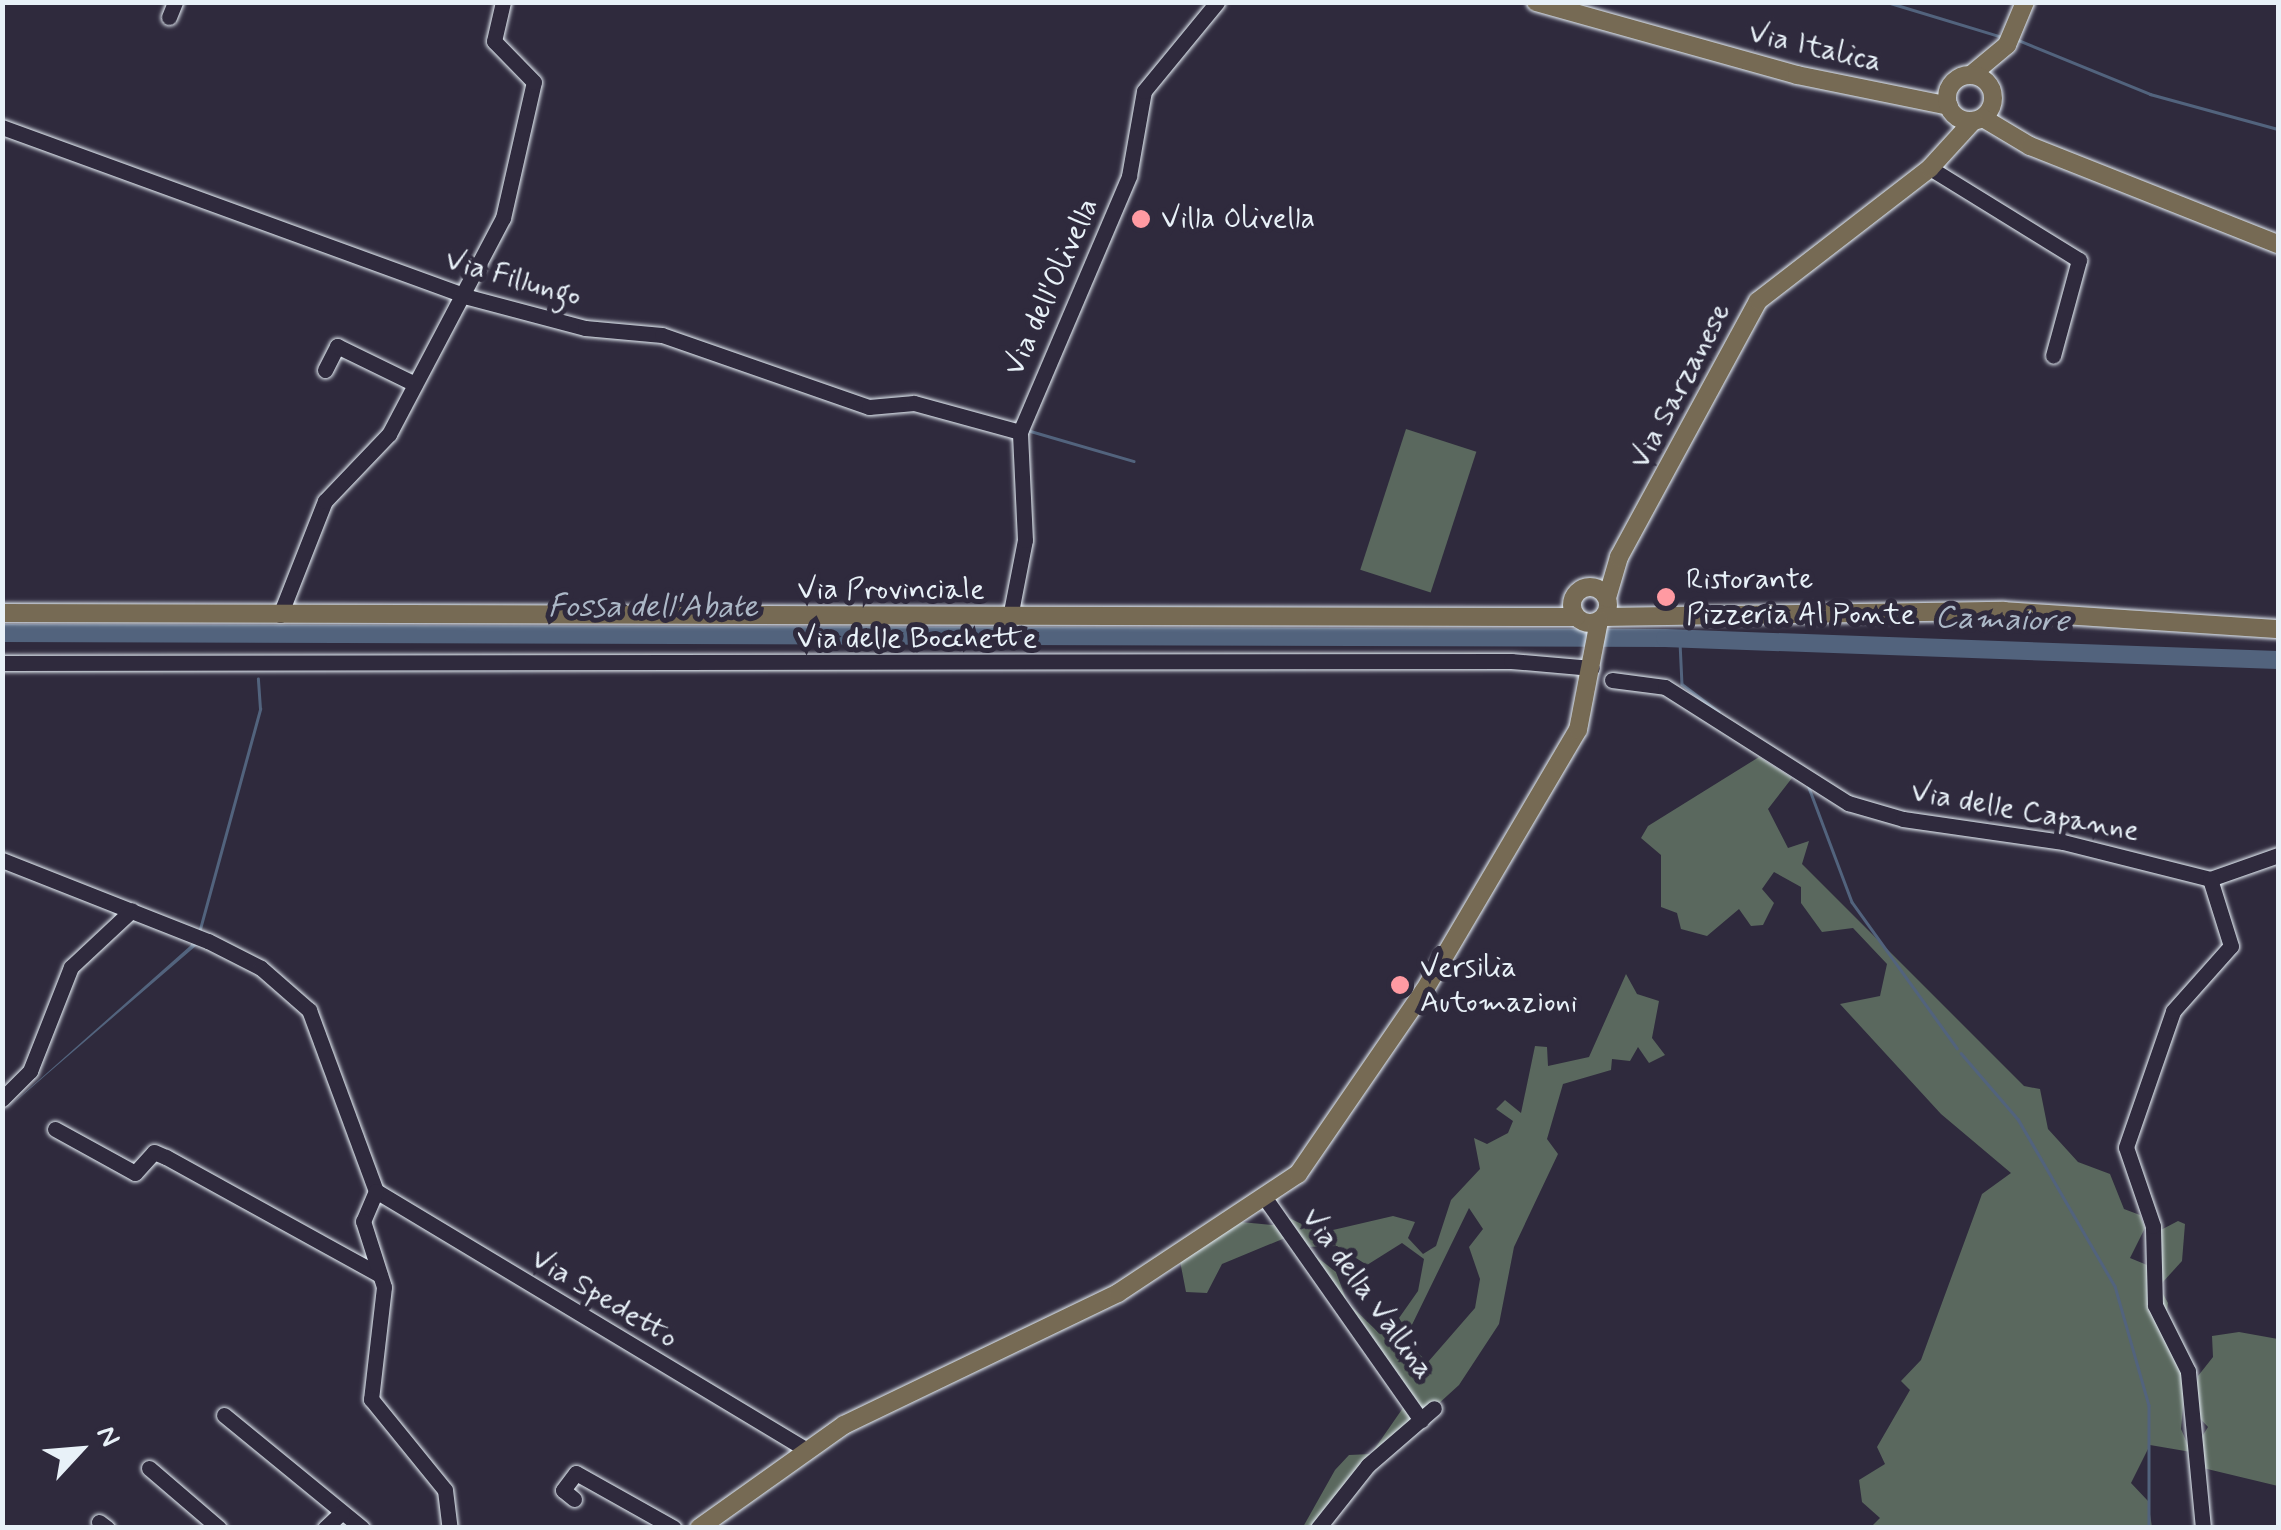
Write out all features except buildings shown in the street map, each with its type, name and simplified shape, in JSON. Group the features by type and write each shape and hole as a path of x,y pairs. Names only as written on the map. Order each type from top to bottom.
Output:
{"main road":[{"name":"Via Italica","path":"1536,2 1951,109 1984,107"},
{"path":"2001,52 2026,2"},
{"name":"Via Italica","path":"1908,96 1952,85 2001,52"},
{"name":"Via Sarzanese","path":"1596,615 1618,557 1758,300 1953,147 1984,107 2001,52"},
{"path":"1971,75 1984,107 2041,150 2278,244"},
{"path":"1952,85 1953,147"},
{"name":"Via Sarzanese","path":"1581,590 1618,557"},
{"path":"699,1528 808,1450 1118,1293 1267,1201 1326,1143 1424,992 1584,720 1596,615 1581,590"},
{"path":"1581,590 1596,615"},
{"name":"Via Provinciale","path":"1539,610 1581,590"},
{"name":"Via Provinciale","path":"2,613 1010,617 1539,610 1596,615 2004,611 2278,629"}],"street":[{"path":"280,615 324,500 389,434 413,382 468,297 503,218 534,82 494,41 503,2"},
{"name":"Via dell'Olivella","path":"1010,617 1025,540 1020,432 1130,176 1144,91 1217,2"},
{"name":"Via Fillungo","path":"2,127 468,297 586,328 662,334 869,407 914,403 1020,432"},
{"path":"1930,168 2079,260 2053,356"},
{"path":"324,370 337,346 413,382"},
{"name":"Via delle Bocchette","path":"2,662 1511,661 1592,672"},
{"name":"Via delle Capanne","path":"1592,672 1612,680 1665,686 1816,785 1949,831 2063,842 2210,879"},
{"path":"2203,1528 2188,1370 2155,1305 2153,1226 2126,1147 2173,1011 2231,946 2210,879 2278,854"},
{"path":"2,860 208,941 262,968 309,1010 376,1191 363,1222 380,1275 371,1399 444,1490 450,1528"},
{"path":"2,1099 30,1071 71,967 132,910"},
{"path":"54,1129 135,1173 154,1152 166,1157 380,1275"},
{"name":"Via Spedetto","path":"376,1191 808,1450"},
{"name":"Via della Vallina","path":"1267,1201 1421,1420"},
{"name":"Via della Vallina","path":"1318,1528 1434,1408"},
{"path":"224,1416 362,1528"},
{"path":"149,1468 218,1528"},
{"path":"574,1499 563,1490 576,1473 674,1528"},
{"path":"325,1528 342,1512"}],"green space":[{"path":"1406,429 1476,452 1431,593 1360,570"},
{"path":"1759,757 1792,778 1768,809 1788,848 1809,841 1802,864 2024,1086 2040,1089 2048,1129 2078,1162 2110,1174 2124,1209 2140,1215 2145,1228 2130,1258 2147,1265 2168,1303 2164,1331 2186,1376 2181,1429 2191,1452 2150,1445 2131,1483 2148,1501 2152,1527 1871,1527 1880,1518 1862,1502 1859,1480 1885,1464 1877,1447 1910,1390 1901,1381 1921,1360 1982,1194 2011,1173 1941,1114 1840,1004 1880,996 1887,964 1853,928 1822,932 1801,903 1801,887 1774,872 1762,889 1774,903 1763,925 1751,926 1739,909 1707,936 1681,929 1677,913 1661,907 1661,855 1641,838 1648,826"},
{"path":"1626,974 1637,994 1659,1001 1652,1038 1665,1055 1649,1063 1638,1047 1630,1061 1612,1059 1611,1070 1563,1084 1547,1139 1558,1154 1514,1247 1499,1324 1459,1385 1369,1467 1322,1527 1303,1527 1335,1470 1349,1455 1371,1454 1405,1405 1285,1238 1222,1264 1207,1293 1186,1292 1180,1261 1241,1222 1273,1225 1283,1215 1320,1233 1393,1216 1415,1222 1408,1238 1423,1254 1436,1246 1451,1200 1480,1169 1474,1138 1487,1144 1508,1133 1513,1121 1496,1109 1505,1100 1521,1113 1535,1046 1547,1047 1548,1066 1589,1057","holes":["1469,1208 1483,1229 1469,1247 1480,1279 1475,1308 1428,1362 1393,1331 1380,1334 1347,1302 1336,1272 1304,1247 1337,1246 1367,1265 1402,1243 1424,1259 1418,1291 1399,1318 1408,1333"]},
{"path":"2178,1221 2185,1224 2182,1261 2162,1283 2157,1232"},
{"path":"2239,1332 2278,1339 2278,1486 2203,1468 2198,1443 2208,1427 2193,1411 2198,1376 2213,1357 2212,1336"}],"water":[{"path":"200,929 197,945 3,1112 190,946"}],"waterway":[{"path":"1887,2 1999,36"},
{"path":"2018,40 2150,94 2278,129"},
{"path":"1027,430 1134,461"},
{"path":"2,633 1665,638 2278,660"},
{"path":"1680,642 1682,684 1719,712"},
{"path":"200,929 260,709 258,679"},
{"path":"1808,785 1852,902 1957,1048"},
{"path":"1961,1053 2018,1119 2115,1286 2149,1405 2149,1528"}],"place":[{"name":"Villa Olivella","path":"1141,219"},
{"name":"Ristorante Pizzeria Al Ponte","path":"1666,597"},
{"name":"Versilia Automazioni","path":"1400,985"}],"water label":[{"name":"Fossa dell'Abate","path":"653,607"},
{"name":"Camaiore","path":"2002,620"}]}
